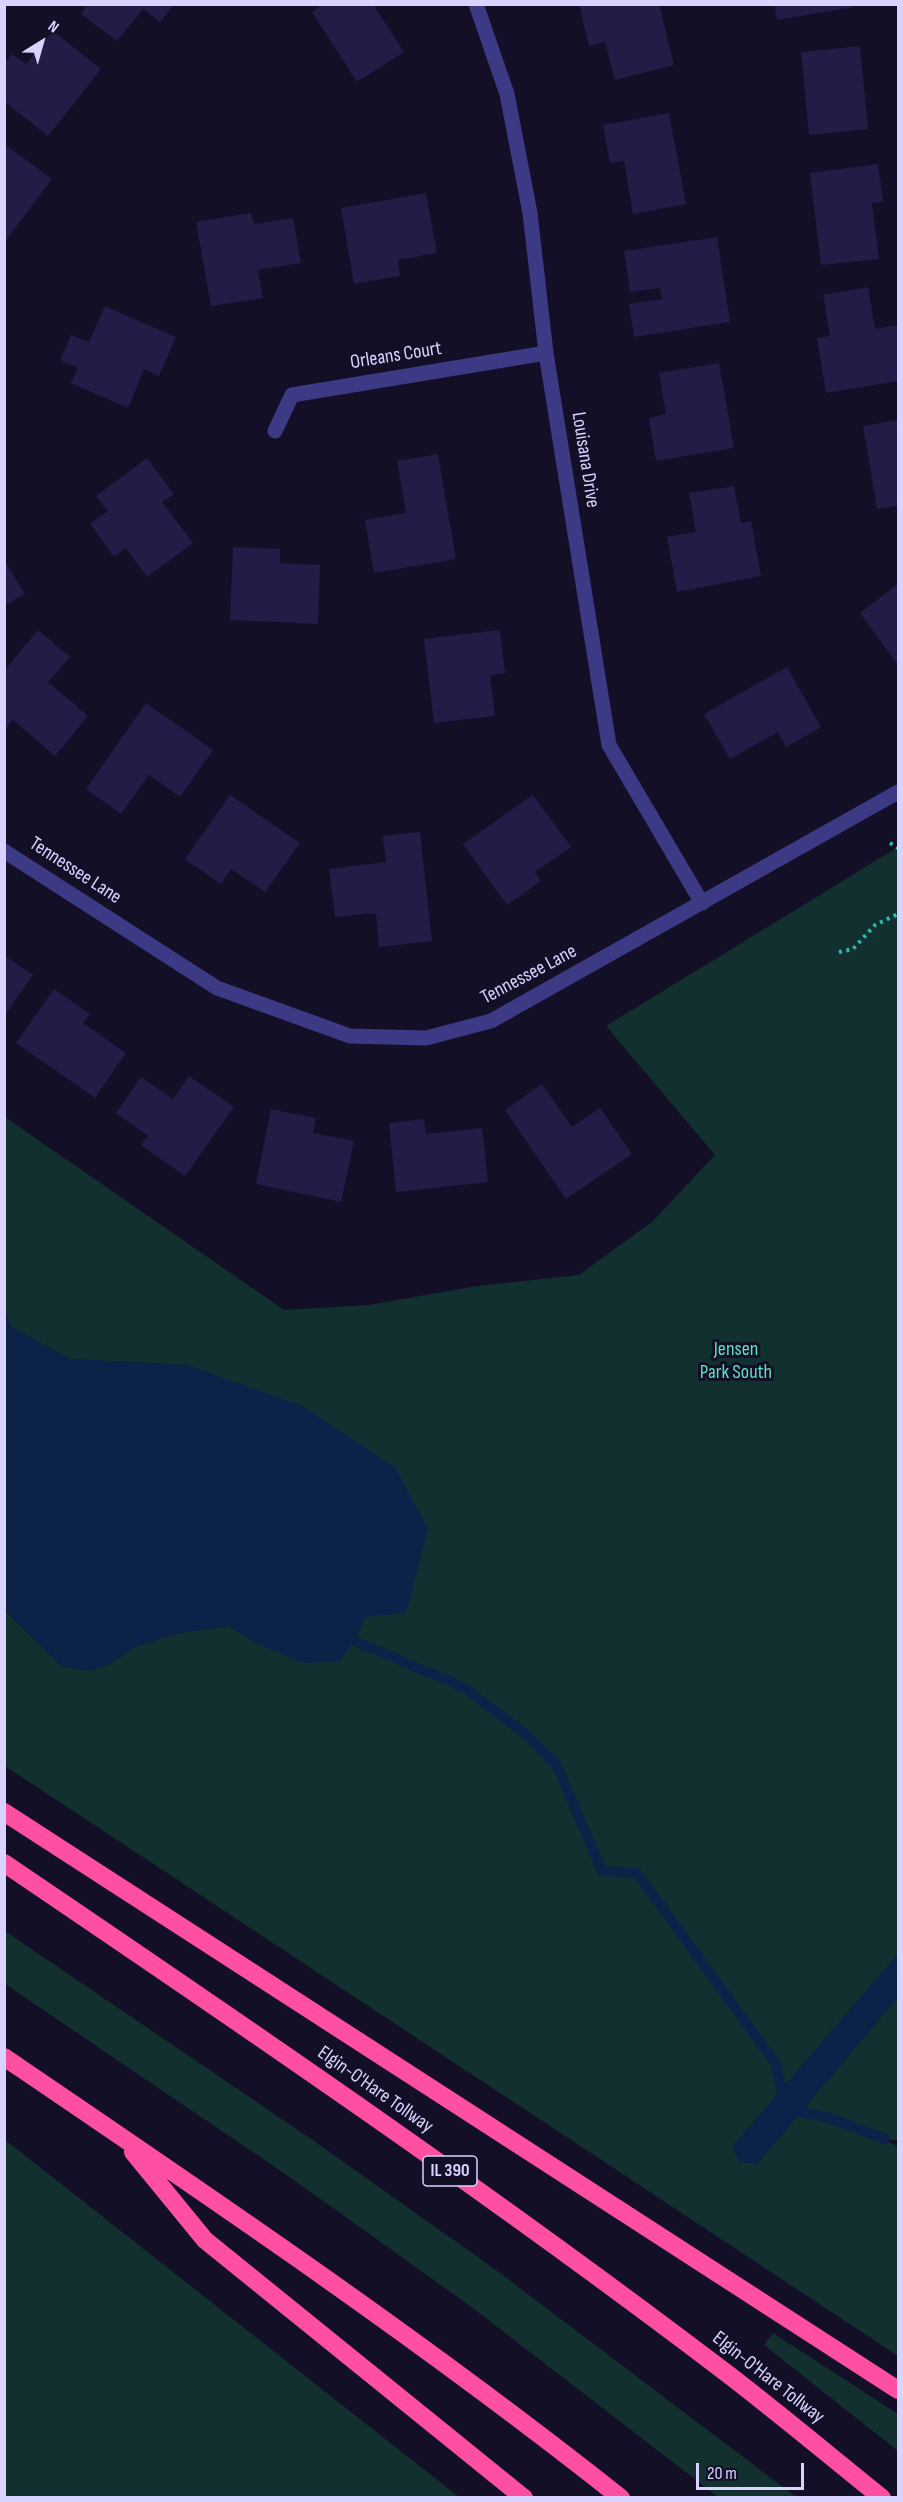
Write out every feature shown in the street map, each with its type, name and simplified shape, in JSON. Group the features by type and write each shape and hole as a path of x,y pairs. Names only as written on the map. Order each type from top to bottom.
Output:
{"highway":[{"path":"4,1812 898,2390"},
{"name":"Elgin-O'Hare Tollway","path":"4,1863 293,2060 505,2210 730,2376 882,2498"},
{"path":"4,2057 354,2298 552,2443 621,2498"},
{"path":"118,2134 205,2240 524,2498"}],"street":[{"name":"Louisana Drive","path":"476,4 507,94 530,213 546,353 609,745 702,903"},
{"name":"Orleans Court","path":"275,431 292,395 546,353"},
{"name":"Tennessee Lane","path":"4,851 217,988 350,1036 426,1038 491,1021 898,792"}],"path":[{"path":"890,843 898,848"},
{"path":"839,952 853,949 875,925 898,914"}],"green space":[{"name":"Jensen Park South","path":"898,847 898,1954 732,2147 757,2164 898,1997 898,2140 887,2140 898,2147 898,2356 5,1766 4,1610 62,1666 90,1671 110,1664 136,1646 179,1633 229,1626 257,1644 355,1641 365,1616 188,1365 69,1359 12,1327 4,1312 5,1117 284,1310 369,1305 477,1286 579,1275 653,1221 715,1155 606,1026"},
{"path":"5,1931 314,2141 496,2270 796,2497 718,2497 470,2306 294,2180 5,1984"},
{"path":"4,2139 459,2497 5,2497"},
{"path":"773,2333 898,2414 898,2451 764,2345"}],"water":[{"path":"5,1312 12,1327 69,1359 188,1365 302,1406 395,1467 428,1529 406,1613 365,1617 355,1641 339,1662 303,1663 257,1644 229,1626 179,1633 136,1646 110,1664 90,1671 62,1666 5,1610"},
{"path":"898,1954 898,1997 757,2164 739,2162 732,2147"}],"building":[{"path":"88,4 174,4 160,22 143,9 117,41 81,14"},
{"path":"323,4 373,4 404,52 357,82 312,12"},
{"path":"579,4 659,4 674,65 615,80 605,42 589,46"},
{"path":"774,4 853,4 854,7 777,20"},
{"path":"53,31 101,69 48,136 4,101 4,64 12,54 26,64"},
{"path":"860,46 868,129 809,135 801,52"},
{"path":"669,113 686,204 633,214 624,161 610,163 603,125"},
{"path":"6,145 52,179 4,243 4,147"},
{"path":"878,164 883,202 872,203 879,259 821,265 810,173"},
{"path":"426,193 437,253 398,260 400,276 354,284 341,208"},
{"path":"251,213 254,224 293,218 301,263 258,270 263,298 211,306 196,222"},
{"path":"717,237 730,322 634,337 629,304 662,299 660,288 630,292 624,251"},
{"path":"868,287 875,329 898,325 898,381 826,393 817,338 830,336 823,295"},
{"path":"105,306 176,337 159,376 144,369 128,408 71,383 78,368 60,360 71,335 89,342"},
{"path":"719,363 734,448 656,461 649,418 666,414 659,373"},
{"path":"898,420 898,506 877,509 863,426"},
{"path":"438,454 456,559 374,573 365,520 406,513 397,461"},
{"path":"147,458 174,494 162,502 193,543 147,577 126,548 114,557 90,524 108,511 96,496"},
{"path":"734,486 741,523 751,521 761,576 677,592 667,537 696,532 689,493"},
{"path":"233,547 280,549 280,563 320,565 318,624 230,620"},
{"path":"4,560 25,594 4,606"},
{"path":"898,584 898,665 860,613"},
{"path":"38,630 70,657 48,682 88,716 55,756 13,720 4,730 4,671"},
{"path":"500,630 505,673 490,675 495,716 434,723 424,639"},
{"path":"787,667 821,727 786,747 778,732 730,759 704,714"},
{"path":"146,703 213,750 180,797 149,775 121,814 86,789"},
{"path":"230,795 300,843 265,892 231,869 221,884 185,859"},
{"path":"533,795 571,847 535,872 541,881 507,905 463,844"},
{"path":"420,832 432,941 379,947 376,913 335,917 329,869 386,862 383,836"},
{"path":"4,955 33,975 4,1016"},
{"path":"54,989 90,1014 83,1023 126,1053 95,1098 16,1043"},
{"path":"189,1076 234,1107 185,1176 141,1145 148,1136 116,1113 141,1077 173,1099"},
{"path":"542,1084 572,1127 600,1108 632,1154 566,1199 505,1110"},
{"path":"271,1109 316,1118 313,1133 354,1141 341,1202 256,1184"},
{"path":"424,1119 426,1134 482,1128 488,1182 396,1192 389,1123"}],"waterway":[{"path":"355,1641 465,1688 528,1736 557,1766 602,1871 637,1873 776,2064 785,2110 827,2117 885,2139"}]}
